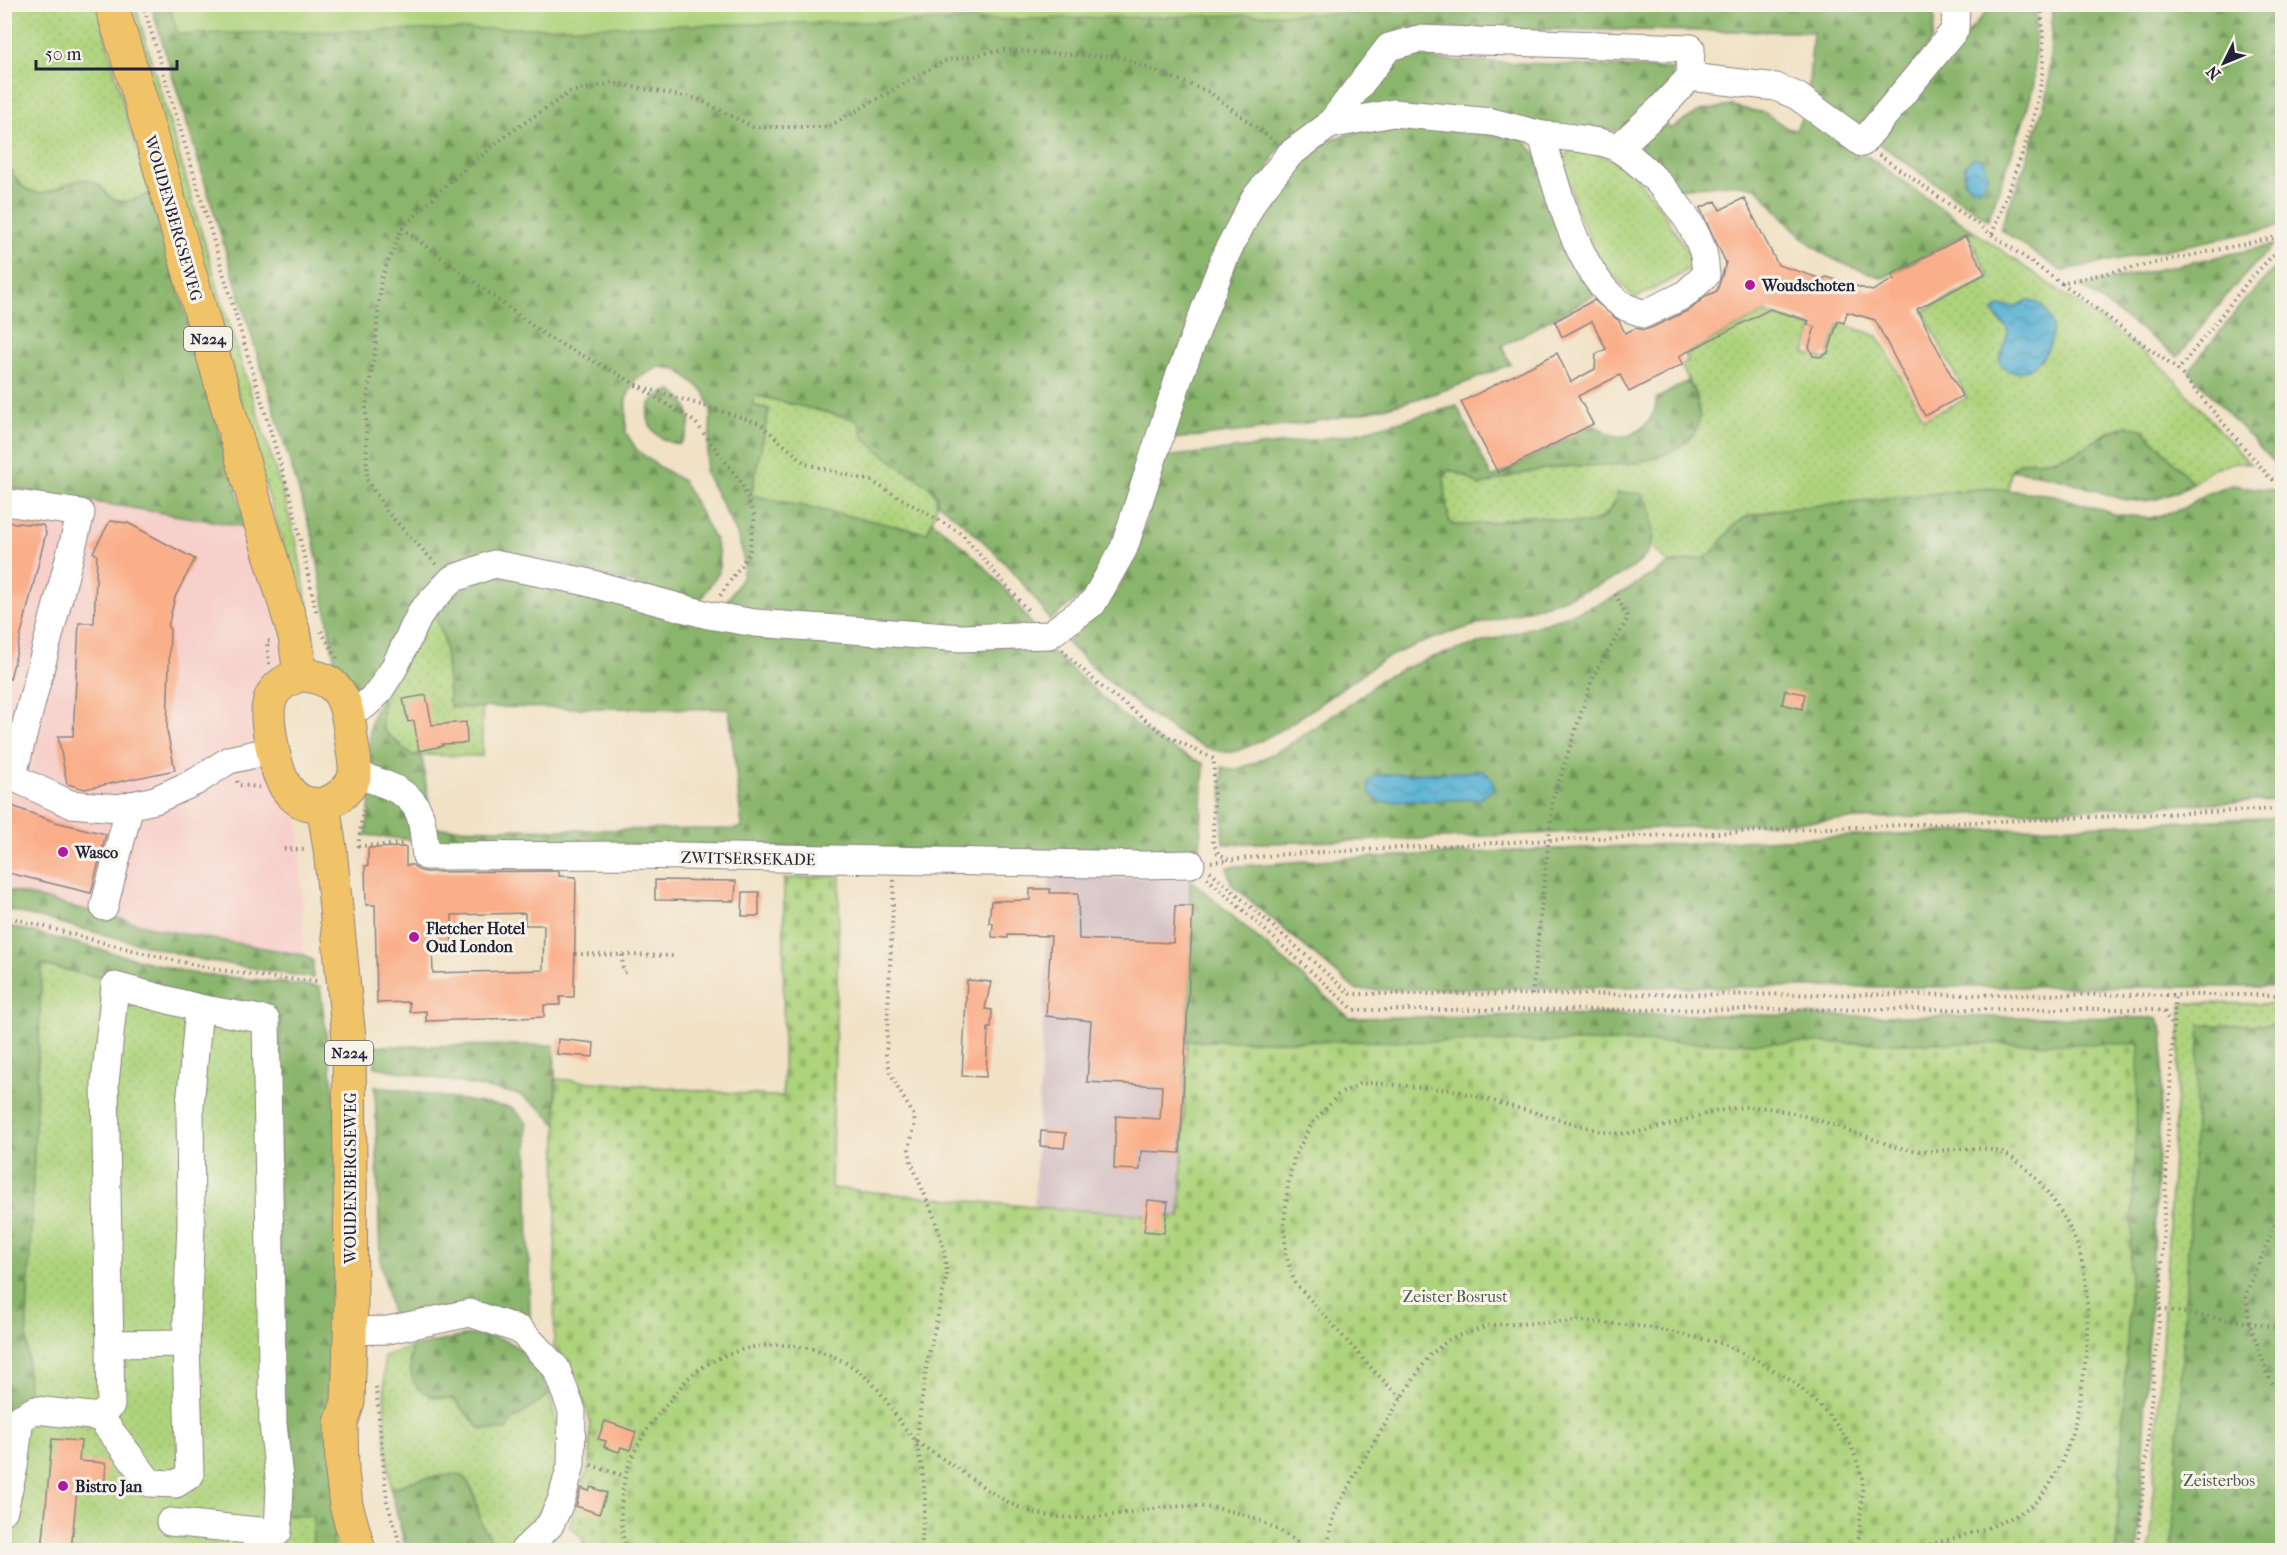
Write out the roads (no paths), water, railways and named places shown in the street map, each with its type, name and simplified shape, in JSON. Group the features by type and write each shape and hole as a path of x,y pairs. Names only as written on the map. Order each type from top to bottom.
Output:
{"main road":[{"name":"WOUDENBERGSEWEG","path":"111,4 295,638 300,675"},
{"path":"300,675 314,675 335,687 348,711 362,776 341,795 324,804 306,802 296,797 284,787 278,773 266,713 269,701 276,689 286,680 300,675"},
{"name":"WOUDENBERGSEWEG","path":"324,804 349,1038 350,1332 348,1402 341,1423 342,1472 346,1505 359,1551"},
{"name":"N224","path":"348,1402 353,1424 352,1450 356,1491 362,1527 370,1551"}],"street":[{"path":"1690,77 1776,87 1797,96 1862,143 1955,30 1956,4"},
{"path":"348,711 365,705 378,693 394,668 421,612 452,579 494,564 582,581 708,615 755,623 961,638 1049,635 1093,603 1124,548 1180,374 1226,254 1255,198 1290,153 1329,126 1389,47 1418,39 1691,48 1690,77 1618,148"},
{"path":"1329,126 1393,113 1492,122 1542,135 1574,138 1618,148 1648,173 1682,208 1703,252 1706,274 1684,295 1644,314 1624,306 1606,289 1580,251 1561,203 1542,135"},
{"path":"4,502 81,513 8,776 70,804 118,808 155,800 197,781 229,760 273,750"},
{"name":"ZWITSERSEKADE","path":"362,776 389,785 405,796 419,812 426,856 632,855 1191,864"},
{"path":"104,907 130,805"},
{"path":"100,1417 111,1405 105,1083 115,986 199,1008 266,1020 273,1424 280,1487 278,1532 257,1541 170,1522"},
{"path":"4,1510 14,1467 20,1418 35,1410 100,1417 150,1483 176,1484 190,1474 186,1343 191,1225 190,1105 199,1008"},
{"path":"350,1332 388,1330 470,1313 520,1330 556,1368 572,1411 571,1459 551,1538 524,1551"},
{"path":"110,1344 186,1343"}],"water":[{"path":"1973,158 1982,159 1987,171 1986,181 1981,189 1971,188 1964,180 1965,166"},
{"path":"2028,300 2039,304 2047,312 2052,326 2052,339 2038,362 2028,369 2017,372 2007,370 1999,361 2008,333 2007,328 1993,312 1999,306 2017,306"},
{"path":"1484,771 1493,779 1494,789 1479,799 1379,802 1369,792 1368,782 1377,775"}],"place":[{"name":"Woudschoten","path":"1750,285"},
{"name":"Wasco","path":"63,852"},
{"name":"Fletcher Hotel Oud London","path":"414,937"},
{"name":"Bistro Jan","path":"63,1486"}],"park label":[{"name":"Zeister Bosrust","path":"1455,1296"},
{"name":"Zeisterbos","path":"2219,1480"}]}
